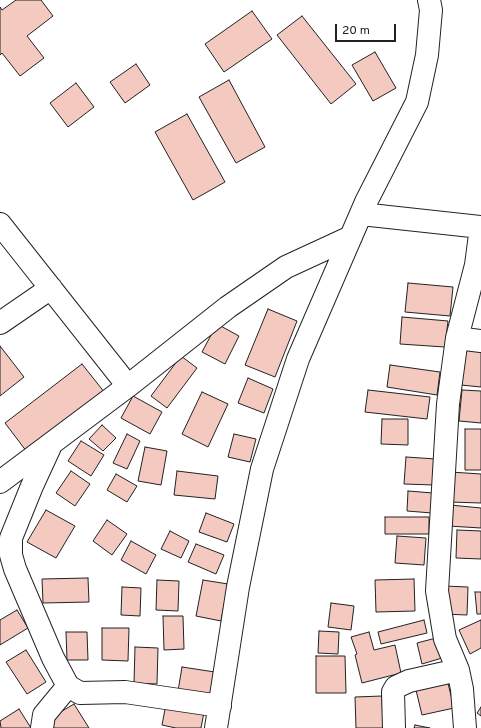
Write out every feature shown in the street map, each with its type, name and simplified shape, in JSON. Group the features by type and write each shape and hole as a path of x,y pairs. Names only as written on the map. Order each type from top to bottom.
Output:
{"street":[{"path":"216,728 238,587 262,469 298,358 361,214 417,102 427,55 431,10 429,0"},
{"path":"361,214 481,227 478,264 458,338 448,404 437,591 444,639 458,670 462,689 465,728"},
{"path":"0,224 128,386"},
{"path":"0,482 128,386 228,307 286,267 352,237"},
{"path":"0,323 51,288"},
{"path":"458,338 481,340"},
{"path":"52,443 32,486 11,538 11,555 15,568 53,658 68,686 80,693 125,692 220,706"},
{"path":"394,728 393,692 396,687 409,681 458,670"},
{"path":"42,728 44,715 68,686"}],"building":[{"path":"16,0 41,0 53,16 27,36 44,58 20,76 2,53 0,55 0,7 2,10"},
{"path":"252,11 272,39 224,72 205,44"},
{"path":"302,16 356,84 331,104 277,35"},
{"path":"375,52 396,88 373,101 352,65"},
{"path":"136,64 150,85 125,103 110,82"},
{"path":"229,80 265,147 236,163 199,97"},
{"path":"76,83 94,107 68,127 50,103"},
{"path":"187,114 225,182 193,200 155,132"},
{"path":"408,283 453,287 450,316 405,312"},
{"path":"268,309 297,321 275,377 245,365"},
{"path":"402,317 448,321 445,347 400,344"},
{"path":"217,324 239,336 225,364 202,352"},
{"path":"465,345 481,347 481,387 461,385"},
{"path":"0,346 24,377 0,396"},
{"path":"181,356 197,368 167,408 151,396"},
{"path":"82,364 105,393 27,452 5,423"},
{"path":"390,365 440,372 437,395 387,387"},
{"path":"248,378 273,389 264,413 238,403"},
{"path":"368,390 430,397 427,419 365,412"},
{"path":"462,390 481,391 481,423 459,421"},
{"path":"202,392 228,404 208,447 182,434"},
{"path":"133,396 162,412 150,434 121,418"},
{"path":"382,419 408,419 408,445 381,444"},
{"path":"102,425 116,438 103,451 89,439"},
{"path":"465,429 481,429 481,470 465,470"},
{"path":"127,434 140,441 127,469 113,463"},
{"path":"234,434 256,439 250,462 228,457"},
{"path":"81,441 104,455 91,476 68,461"},
{"path":"145,447 167,451 161,485 138,481"},
{"path":"406,457 436,459 434,485 404,484"},
{"path":"71,471 90,484 75,506 56,493"},
{"path":"177,471 218,476 215,499 174,495"},
{"path":"450,472 481,474 481,503 449,502"},
{"path":"116,474 137,486 127,502 107,490"},
{"path":"408,491 433,493 432,513 407,511"},
{"path":"450,505 481,508 481,528 448,526"},
{"path":"46,510 75,526 56,558 27,542"},
{"path":"206,513 234,524 227,542 199,532"},
{"path":"385,517 429,517 429,534 385,534"},
{"path":"107,520 127,534 112,555 93,541"},
{"path":"457,530 481,531 481,559 456,558"},
{"path":"170,531 189,541 181,558 161,549"},
{"path":"397,536 426,538 424,565 395,563"},
{"path":"131,541 156,555 146,574 121,560"},
{"path":"196,544 224,555 216,574 188,562"},
{"path":"88,578 89,602 43,603 42,579"},
{"path":"414,579 415,611 376,612 375,580"},
{"path":"157,580 179,581 178,611 156,610"},
{"path":"203,580 228,584 221,621 196,616"},
{"path":"444,586 468,587 467,615 443,614"},
{"path":"122,587 141,588 140,616 121,615"},
{"path":"475,592 481,592 481,614 477,614"},
{"path":"331,603 354,606 351,630 328,627"},
{"path":"17,610 28,628 0,645 0,620"},
{"path":"163,616 183,616 184,649 164,650"},
{"path":"424,620 427,633 381,644 378,632"},
{"path":"481,620 481,648 470,654 459,630"},
{"path":"102,628 129,628 128,661 102,660"},
{"path":"319,631 339,632 338,654 318,653"},
{"path":"66,632 87,632 88,660 67,660"},
{"path":"369,632 374,650 395,645 401,673 362,683 355,655 357,654 351,637"},
{"path":"436,638 442,658 422,664 417,643"},
{"path":"135,647 158,648 157,684 134,683"},
{"path":"26,650 46,682 27,694 6,662"},
{"path":"316,656 345,656 346,693 316,693"},
{"path":"182,667 215,672 212,695 178,691"},
{"path":"447,679 454,708 422,715 415,686"},
{"path":"382,696 383,728 356,728 355,697"},
{"path":"74,704 89,728 52,728 47,720"},
{"path":"166,704 204,712 201,728 176,728 162,725"},
{"path":"481,707 481,716 477,713"},
{"path":"19,709 31,728 1,728 0,721"},
{"path":"415,725 430,728 414,728"}]}
